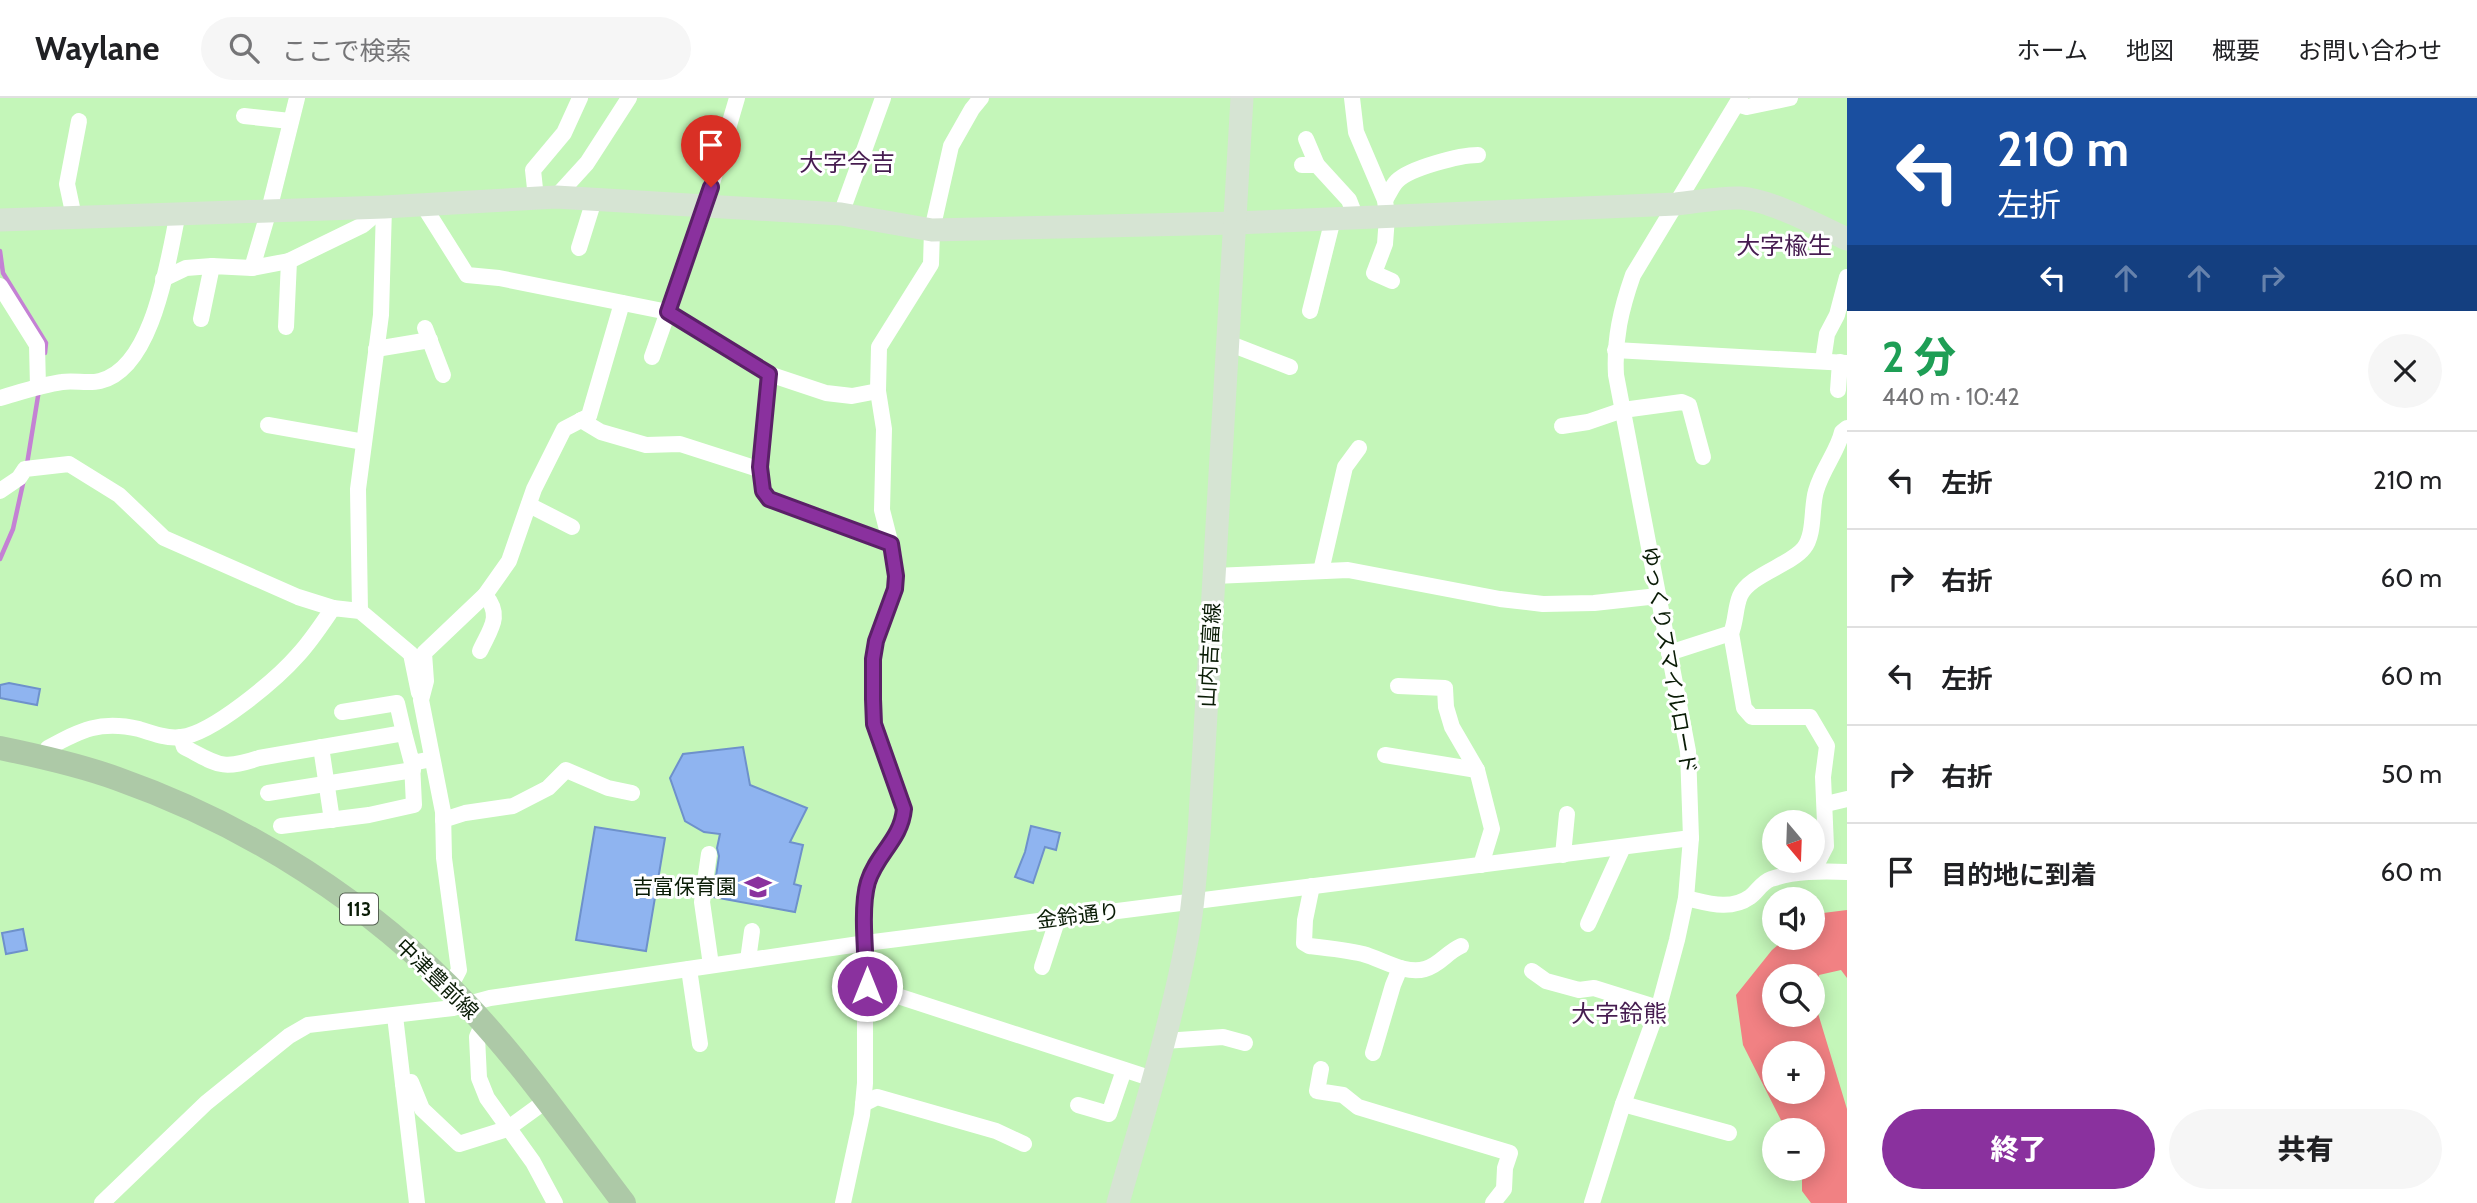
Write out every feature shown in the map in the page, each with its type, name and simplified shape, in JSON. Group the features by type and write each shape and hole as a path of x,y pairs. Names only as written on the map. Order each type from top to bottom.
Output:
{"main road":[{"name":"中津豊前線","path":"0,748 117,778 178,803 288,859 341,895 399,942 483,1023 547,1100 624,1203"}],"street":[{"path":"252,268 297,98"},
{"path":"546,198 533,170 564,133 580,98"},
{"path":"546,198 587,163 629,98"},
{"path":"652,357 705,207 737,98"},
{"path":"841,214 883,98"},
{"path":"843,1203 863,1104 867,1038 865,900 869,881 878,861 899,833 904,809 874,724 873,659 876,641 895,589 896,576 883,510 884,429 877,391 879,348 932,264 932,230 951,146 981,98"},
{"name":"山内吉富線","path":"1118,1203 1164,1041 1187,942 1192,901 1199,834 1242,98"},
{"path":"1352,98 1356,132 1386,208"},
{"path":"1739,101 1747,107 1790,98"},
{"name":"ゆっくりスマイルロード","path":"1592,1203 1623,1104 1658,1008 1686,898 1691,838 1689,760 1623,410 1615,350 1622,304 1633,275 1739,101"},
{"path":"244,116 290,121"},
{"path":"74,217 67,184 79,121"},
{"path":"1306,139 1309,165 1349,200 1345,218 1310,311"},
{"path":"1392,281 1374,273 1385,244 1386,208 1398,181 1407,174 1465,155 1478,155"},
{"path":"0,220 384,207 546,198 841,214 932,230 1235,223 1345,218 1386,208 1676,204 1741,198 1758,201 1847,239"},
{"path":"579,248 594,200"},
{"path":"423,205 467,275 499,278 668,312 769,374 826,393 852,396 877,391"},
{"path":"163,279 186,268 252,268 289,261 363,225 384,207"},
{"path":"360,611 358,489 381,315 384,207"},
{"path":"0,398 65,381 100,381 118,371 138,351 155,311 178,213"},
{"path":"286,327 289,261"},
{"path":"201,319 212,266"},
{"path":"1838,390 1837,362 1827,334 1837,315 1847,277"},
{"path":"0,286 37,345 38,387"},
{"path":"421,700 426,681 424,653 485,595 509,561 529,505 564,429 589,416 622,303"},
{"path":"376,349 427,334 443,376"},
{"path":"1228,344 1290,367"},
{"path":"1615,350 1837,362"},
{"path":"769,374 763,421 763,491 769,499 891,544"},
{"path":"1562,426 1588,422 1623,410 1682,402 1689,405 1703,457"},
{"path":"581,420 601,432 646,445 680,444 761,470"},
{"path":"268,425 364,442"},
{"path":"1825,848 1823,777 1827,746 1810,717 1752,717 1744,708 1731,633 1741,594 1765,573 1804,550 1815,493 1832,454 1840,443 1842,432 1847,428"},
{"path":"1321,571 1345,467 1359,448"},
{"path":"0,491 19,478 26,469 69,464 119,495 164,538 298,597 333,608 360,611 411,654 443,820 444,858 459,970 458,996"},
{"path":"529,505 572,527"},
{"path":"1214,576 1348,570 1500,599 1544,604 1594,603 1658,596"},
{"path":"480,651 495,620 494,605 485,595"},
{"path":"47,758 48,748 95,725 120,724 181,737 209,726 269,682 298,655 333,608"},
{"path":"1669,653 1731,633"},
{"path":"1398,686 1445,688 1451,727 1477,769 1492,829 1481,865"},
{"path":"281,826 369,815 414,805 413,766 397,703 342,712"},
{"path":"181,737 184,747 218,764 237,766 259,758 404,733"},
{"path":"321,747 331,820"},
{"path":"1385,755 1477,769"},
{"path":"268,793 327,784 413,766 432,759"},
{"path":"443,820 465,813 513,806 548,788 566,771 608,788 632,793"},
{"path":"1825,804 1847,799"},
{"path":"1563,855 1567,814"},
{"name":"金鈴通り","path":"110,1200 206,1103 289,1036 308,1025 453,1008 458,996 490,998 866,943 1691,838"},
{"path":"1588,924 1623,847"},
{"path":"709,855 702,902 711,965"},
{"path":"1825,871 1847,872"},
{"path":"1686,898 1716,905 1733,905 1750,897 1768,880 1802,873"},
{"path":"1311,886 1304,943 1363,954 1400,968 1422,971 1441,962 1451,950 1461,946"},
{"path":"1042,967 1058,918"},
{"path":"748,960 752,931"},
{"path":"1373,1054 1392,985 1400,968"},
{"path":"689,969 700,1044"},
{"path":"1532,971 1546,981 1579,990 1594,988 1658,1008"},
{"path":"867,986 1153,1079"},
{"path":"395,1016 417,1203"},
{"path":"483,1023 477,1037 479,1078 487,1098 533,1162 555,1203"},
{"path":"1164,1041 1223,1037 1245,1043"},
{"path":"1321,1069 1317,1091 1343,1095 1358,1107 1510,1153 1505,1168 1504,1189 1493,1203"},
{"path":"1078,1105 1109,1114 1124,1070"},
{"path":"403,1084 411,1082 422,1109 459,1144 508,1129 547,1100"},
{"path":"863,1104 877,1097 996,1131 1024,1144"},
{"path":"1623,1104 1729,1133"}],"shaded area":[{"path":"1847,910 1847,978 1841,970 1825,974 1825,964 1762,964 1762,1027 1822,1027 1847,1109 1847,1203 1811,1203 1802,1191 1802,1181 1825,1181 1825,1118 1780,1118 1773,1104 1825,1104 1825,1041 1762,1041 1762,1083 1743,1045 1736,995 1772,950 1825,950 1825,913"}],"building":[{"path":"9,683 40,689 37,705 0,698 0,685"},
{"name":"吉富保育園","path":"743,747 750,785 807,808 790,842 803,845 794,884 801,886 795,912 713,897 720,834 704,832 685,821 670,778 683,754"},
{"path":"1031,826 1060,833 1056,850 1045,847 1033,883 1015,877"},
{"path":"595,827 665,838 646,951 576,940"},
{"path":"23,929 27,950 6,954 2,933"}],"waterway":[{"path":"0,251 3,273 46,343 45,353"},
{"path":"27,464 39,390"},
{"path":"0,559 13,529 24,479"}],"place":[{"name":"吉富保育園","path":"758,887"}],"district":[{"name":"大字今吉","path":"847,163"},
{"name":"大字楡生","path":"1784,246"},
{"name":"大字鈴熊","path":"1619,1014"}],"route":[{"path":"711,187 668,312 769,374 763,421 764,449 760,467 763,491 769,499 891,544 894,553 895,589 876,641 873,699 874,724 904,809 899,833 878,861 869,881 865,900 867,986"}]}
